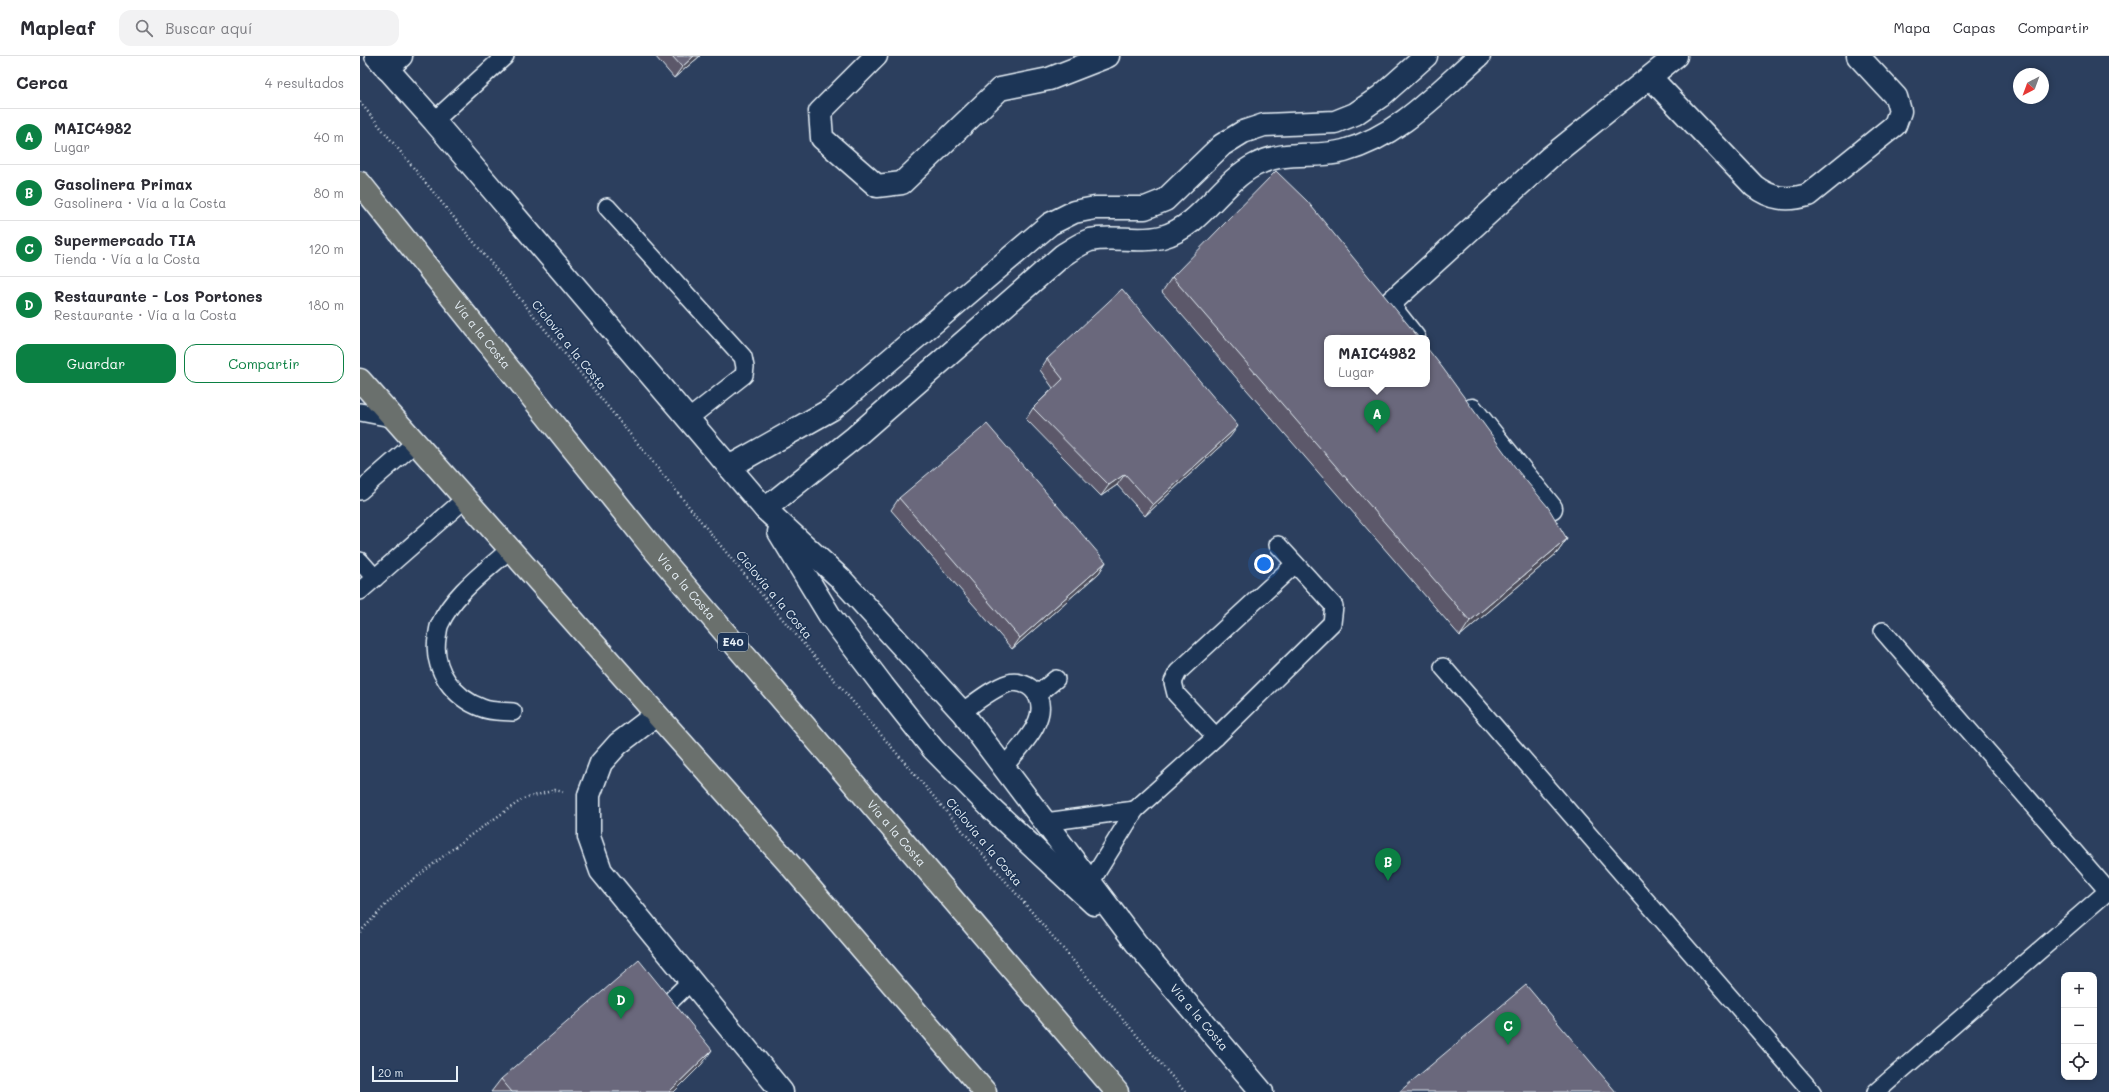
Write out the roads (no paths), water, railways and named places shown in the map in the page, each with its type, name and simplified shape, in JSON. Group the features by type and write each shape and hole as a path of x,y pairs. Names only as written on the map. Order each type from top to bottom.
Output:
{"highway":[{"name":"Vía a la Costa","path":"360,183 651,546 1117,1092"},
{"path":"360,370 396,419"},
{"path":"360,380 791,866 985,1092"}],"street":[{"path":"876,56 820,112 822,138 877,186 902,183 1000,89 1049,79 1105,56"},
{"path":"728,467 832,409 1050,224 1074,212 1095,208 1145,208 1165,200 1222,145 1242,132 1264,124 1335,122 1355,114 1381,96 1426,56"},
{"path":"764,509 856,437 1063,255 1089,241 1162,237 1189,224 1238,176 1256,165 1278,156 1343,152 1373,141 1405,122 1479,56"},
{"path":"1412,335 1388,305 1549,158 1651,78 1676,56"},
{"path":"1651,78 1754,186 1771,196 1794,199 1808,194 1895,125 1900,110 1896,97 1858,56"},
{"name":"Vía a la Costa","path":"388,60 434,121 764,509 840,578 962,712 1136,944 1262,1092"},
{"path":"1462,397 1551,508"},
{"name":"Vía a la Costa","path":"764,509 830,616 933,749 992,809 1136,944"},
{"path":"656,715 618,744 601,762 589,795 589,837 601,871 782,1092"}],"lane":[{"path":"434,121 505,56"},
{"path":"607,207 743,358 745,367 744,376 688,419"},
{"path":"360,412 396,419"},
{"path":"360,491 416,442"},
{"path":"360,591 466,498"},
{"path":"1090,883 1135,810 1216,737 1332,623 1334,606 1278,545"},
{"path":"510,549 455,600 439,624 435,650 440,669 450,687 463,699 484,709 512,712"},
{"path":"360,561 375,578"},
{"path":"1216,737 1176,694 1173,682 1178,672 1296,564"},
{"path":"1876,1092 2108,891 1883,631"},
{"path":"1443,667 1812,1092"},
{"path":"1038,695 1056,679"},
{"path":"962,712 998,688 1010,682 1025,684 1038,695 1041,706 1038,720 1030,734 1003,767"},
{"path":"1045,822 1135,810"},
{"path":"641,1029 691,981"}],"place":[{"name":"MAIC4982","path":"1377,433"},
{"name":"Gasolinera Primax","path":"1388,881"},
{"name":"Restaurante - Los Portones","path":"621,1019"},
{"name":"Supermercado TIA","path":"1508,1045"}]}
